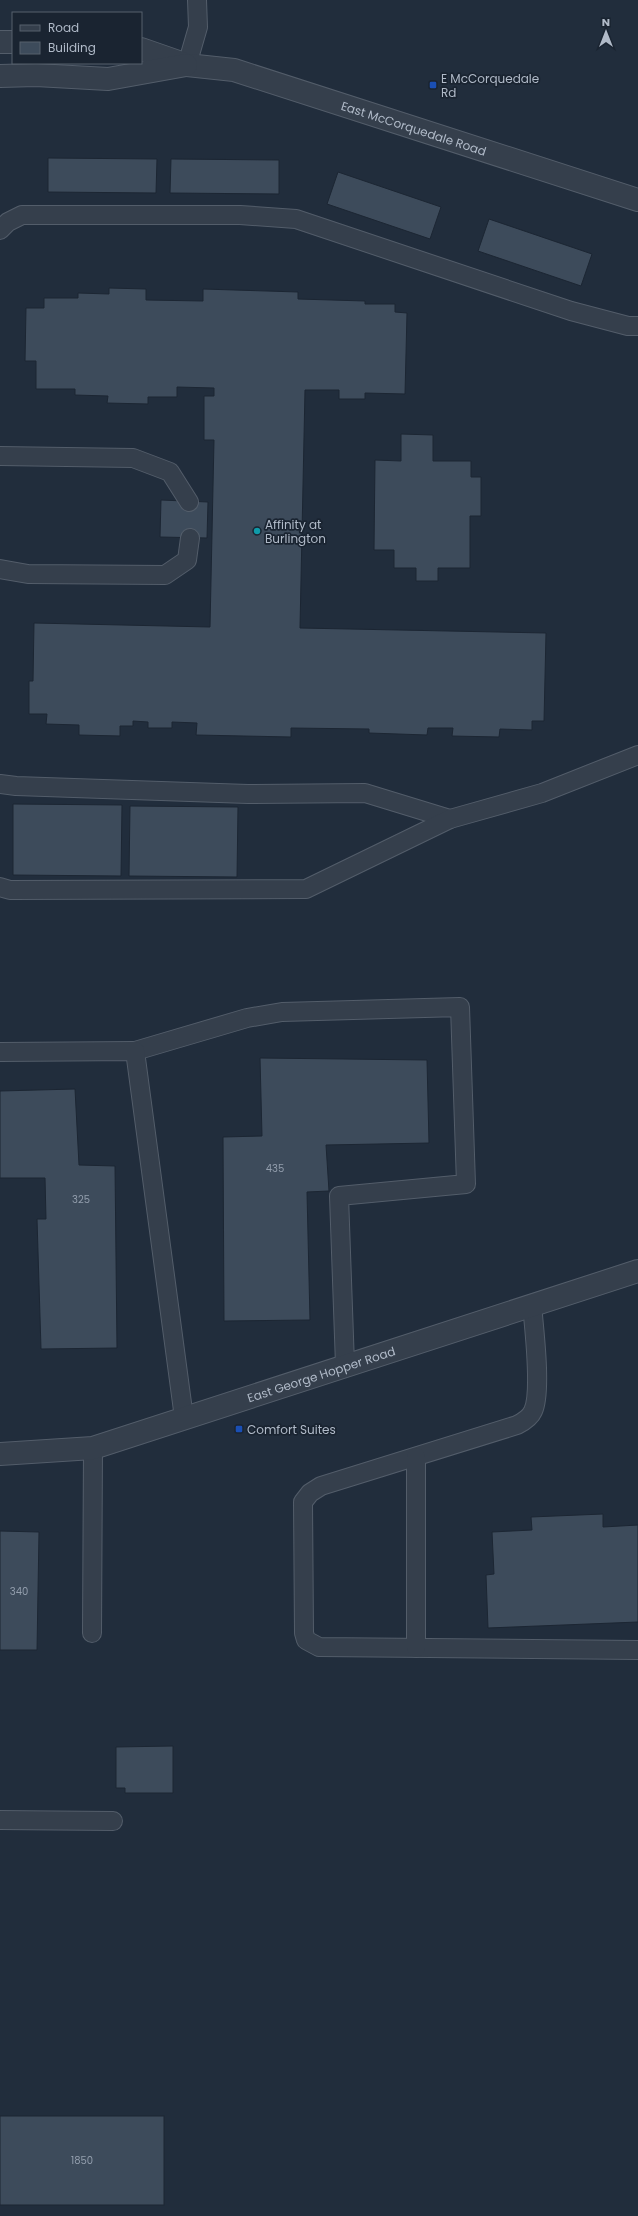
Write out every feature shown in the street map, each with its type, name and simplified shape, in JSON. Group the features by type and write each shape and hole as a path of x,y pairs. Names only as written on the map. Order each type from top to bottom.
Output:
{"street":[{"path":"0,42 12,42"},
{"name":"East McCorquedale Road","path":"142,49 187,65 234,70 638,200"},
{"name":"East McCorquedale Road","path":"0,76 36,75 108,79 187,65"},
{"name":"East George Hopper Road","path":"0,1454 94,1448 346,1364 638,1271"}],"lane":[{"path":"187,65 198,27 198,0"},
{"path":"0,230 8,222 22,215 240,215 296,219 570,311 628,326 638,326"},
{"path":"0,456 133,458 170,472 189,502"},
{"path":"0,569 28,574 165,575 187,560 190,538"},
{"path":"0,887 10,890 306,890 450,820 542,793 638,755"},
{"path":"0,784 248,794 365,793 450,820"},
{"path":"0,1052 135,1051 247,1018 282,1012 460,1007 466,1184 339,1196 346,1364"},
{"path":"135,1051 184,1418"},
{"path":"532,1305 537,1350 535,1405 533,1412 523,1422 321,1486 310,1493 303,1502 303,1626 306,1640 319,1647 638,1650"},
{"path":"92,1633 94,1448"},
{"path":"416,1457 416,1648"},
{"path":"0,1820 113,1821"}],"building":[{"path":"48,158 157,159 156,193 48,192"},
{"path":"171,159 279,160 279,194 170,193"},
{"path":"338,172 441,207 430,239 327,204"},
{"path":"489,219 592,254 581,286 478,251"},
{"name":"Affinity at Burlington","path":"109,288 146,289 146,300 203,301 203,289 298,292 298,299 365,301 365,304 395,304 395,312 407,313 405,394 365,393 365,399 339,399 339,390 305,390 300,628 546,633 544,721 532,721 532,730 500,729 499,737 452,736 453,728 428,728 427,735 369,733 369,729 291,728 291,737 196,735 197,723 172,722 172,728 148,728 148,722 133,721 133,726 120,726 120,736 79,735 79,725 46,724 47,714 29,714 29,681 33,681 34,623 210,627 214,440 204,440 204,396 214,396 214,388 177,387 177,397 148,397 148,404 107,403 108,396 75,395 75,389 36,389 36,361 25,361 26,308 44,308 44,298 78,298 78,293 109,294"},
{"path":"401,434 433,435 433,461 471,461 471,477 481,477 481,516 470,516 470,568 438,568 438,581 416,581 416,568 394,568 394,550 374,550 375,460 401,461"},
{"path":"161,500 208,502 207,538 160,537"},
{"path":"13,804 122,805 121,876 13,875"},
{"path":"130,806 238,807 237,877 129,876"},
{"path":"260,1058 427,1060 429,1143 326,1145 329,1191 307,1192 310,1320 224,1321 223,1137 262,1136"},
{"path":"75,1089 79,1165 115,1166 117,1348 41,1349 37,1219 46,1219 45,1178 0,1178 0,1091"},
{"path":"603,1514 603,1527 638,1525 638,1622 488,1628 486,1575 494,1574 492,1532 532,1530 531,1517"},
{"path":"0,1531 39,1532 37,1650 0,1650"},
{"path":"173,1746 173,1793 125,1793 125,1788 116,1788 116,1747"},
{"path":"0,2116 164,2116 164,2205 0,2205"}],"place":[{"name":"E McCorquedale Rd","path":"433,85"},
{"name":"Affinity at Burlington","path":"257,531"},
{"name":"Comfort Suites","path":"239,1429"}]}
